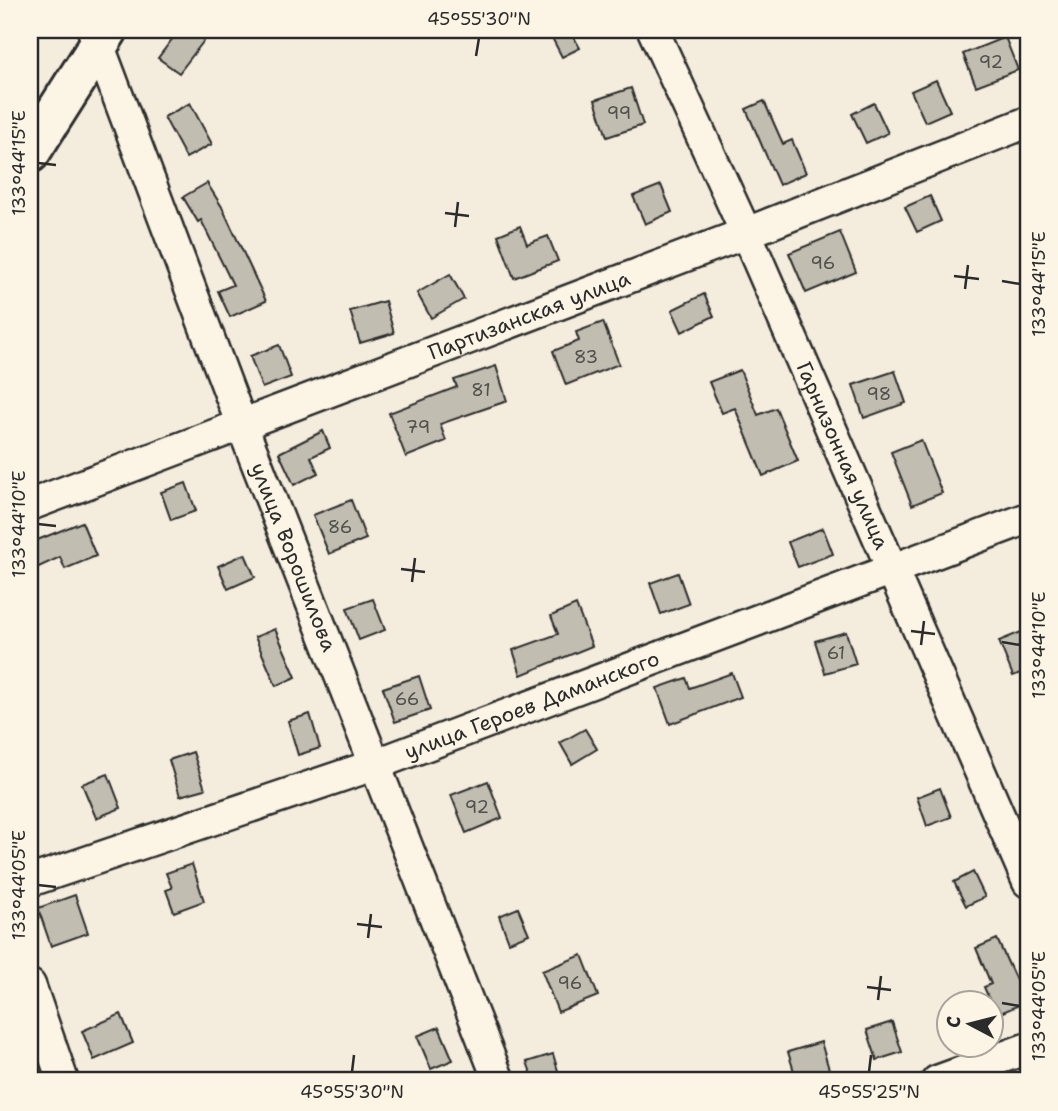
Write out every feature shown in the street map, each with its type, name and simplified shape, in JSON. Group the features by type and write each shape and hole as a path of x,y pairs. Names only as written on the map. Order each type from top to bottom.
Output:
{"main road":[{"path":"30,153 100,34"}],"street":[{"name":"Гарнизонная улица","path":"653,30 746,233 1028,882"},
{"name":"улица Ворошилова","path":"100,34 241,424 499,1081"},
{"name":"Партизанская улица","path":"30,505 746,233 1028,122"},
{"name":"улица Героев Даманского","path":"30,881 374,765 1028,518"},
{"path":"30,985 63,1081"},
{"path":"937,1081 1028,1048"}],"building":[{"path":"179,30 195,30 206,38 179,73 158,58"},
{"path":"548,30 570,30 580,48 562,57"},
{"path":"1005,37 1018,70 976,86 963,54"},
{"path":"936,80 950,111 925,122 911,91"},
{"path":"631,88 643,125 607,137 595,100"},
{"path":"764,101 783,144 792,140 806,173 779,185 746,109"},
{"path":"190,103 212,144 186,158 164,117"},
{"path":"874,103 888,133 866,143 852,114"},
{"path":"207,183 222,207 266,301 230,317 218,291 233,285 201,220 198,222 183,197"},
{"path":"661,185 672,212 645,224 633,196"},
{"path":"930,196 941,221 917,232 905,207"},
{"path":"520,226 527,244 548,236 558,261 514,278 498,235"},
{"path":"840,232 856,272 806,293 789,253"},
{"path":"450,274 464,299 431,318 417,293"},
{"path":"704,294 714,316 682,332 672,310"},
{"path":"385,301 394,333 360,343 350,311"},
{"path":"603,322 619,364 566,385 553,351 579,341 576,332"},
{"path":"279,345 291,377 262,388 250,356"},
{"path":"496,366 507,401 440,424 446,441 406,457 389,413 457,387 454,380"},
{"path":"740,370 758,415 776,408 798,461 763,476 735,408 722,413 709,382"},
{"path":"895,371 906,403 864,418 853,385"},
{"path":"323,431 330,448 311,457 318,473 294,485 279,453"},
{"path":"921,440 942,493 912,505 891,452"},
{"path":"186,483 196,511 171,520 161,492"},
{"path":"351,500 366,539 329,554 313,515"},
{"path":"82,522 96,556 65,569 60,557 30,571 30,543"},
{"path":"823,528 833,554 798,567 788,542"},
{"path":"245,554 255,577 228,589 218,566"},
{"path":"678,573 689,604 661,614 650,583"},
{"path":"373,599 385,630 359,640 347,608"},
{"path":"576,605 592,646 521,675 513,650 558,634 551,616"},
{"path":"275,629 296,677 276,686 255,637"},
{"path":"846,632 856,664 825,673 815,641"},
{"path":"1021,632 1028,652 1028,670 1013,676 999,641"},
{"path":"732,673 741,697 670,724 657,688 686,678 690,688"},
{"path":"419,676 430,710 395,722 383,688"},
{"path":"310,714 320,748 298,755 288,721"},
{"path":"585,729 597,749 572,764 560,743"},
{"path":"193,752 205,789 180,796 169,760"},
{"path":"108,774 121,808 96,818 82,784"},
{"path":"488,781 502,818 466,833 451,795"},
{"path":"940,788 951,817 927,826 917,797"},
{"path":"192,864 204,901 174,912 166,890 172,888 166,873"},
{"path":"973,872 985,897 966,906 954,882"},
{"path":"75,895 88,933 51,946 38,908"},
{"path":"518,908 529,934 509,942 499,916"},
{"path":"997,939 1026,1002 1006,1011 1006,988 984,988 991,984 976,948"},
{"path":"582,955 598,996 558,1012 542,971"},
{"path":"121,1014 133,1043 94,1060 82,1031"},
{"path":"892,1022 902,1052 877,1060 867,1030"},
{"path":"439,1027 453,1060 431,1069 417,1036"},
{"path":"821,1042 831,1076 815,1081 797,1081 788,1052"},
{"path":"553,1054 561,1081 534,1081 527,1062"}]}
